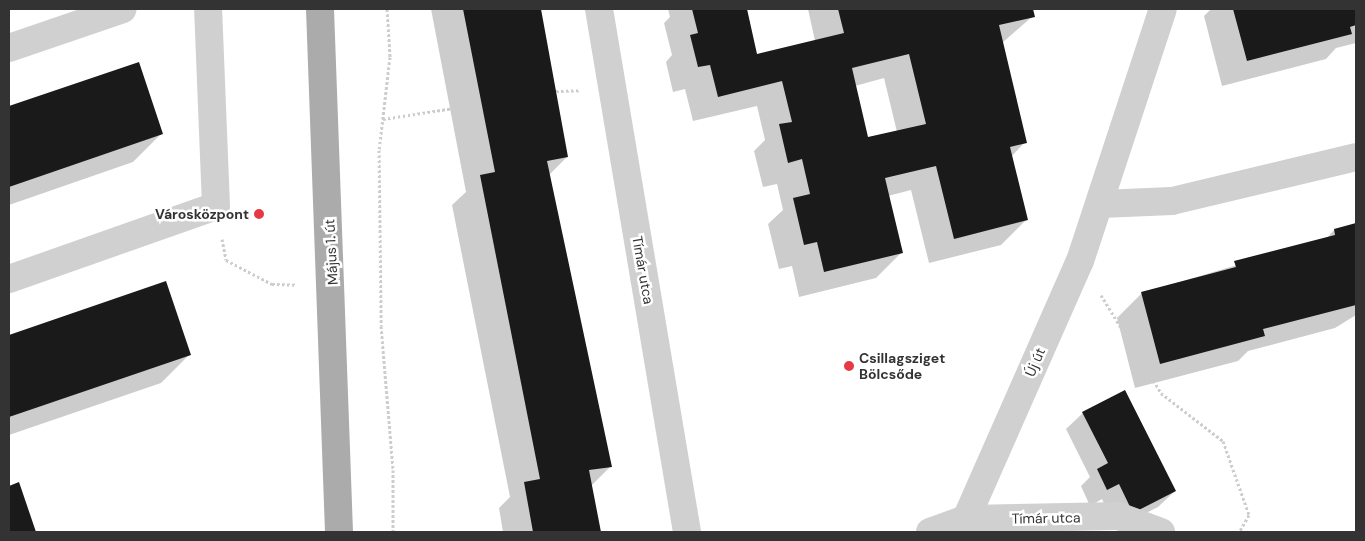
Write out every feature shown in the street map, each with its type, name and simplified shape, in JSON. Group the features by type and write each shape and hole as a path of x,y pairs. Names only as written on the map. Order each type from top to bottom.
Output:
{"main road":[{"name":"Május 1. út","path":"320,9 333,286 335,495 339,532"},
{"name":"Május 1. út","path":"330,532 335,495"},
{"path":"323,532 335,495"},
{"path":"335,495 347,532"}],"street":[{"path":"9,48 123,9"},
{"path":"9,279 216,206 208,9"},
{"name":"Tímár utca","path":"599,9 687,532"},
{"name":"Új út","path":"966,519 1080,261 1101,204 1163,9"},
{"path":"1101,204 1172,201 1356,157"},
{"name":"Tímár utca","path":"930,532 966,519 1118,516 1161,532"}],"path":[{"path":"387,9 390,57 380,150 381,326 393,470 393,532"},
{"path":"384,118 480,104"},
{"path":"216,206 226,260 272,284 333,286"},
{"path":"1080,261 1162,393 1223,441 1249,515 1240,532"}],"building":[{"path":"463,9 541,9 568,157 547,161 612,467 589,470 601,532 533,532 524,482 540,479 480,175 495,172"},
{"path":"692,9 747,9 757,54 844,33 838,9 1033,9 1035,17 999,25 1027,143 1010,147 1028,220 954,239 936,166 885,178 903,253 824,272 817,242 804,245 793,198 810,194 802,159 788,163 779,124 792,122 782,81 718,97 710,65 698,67 690,35 698,33","holes":["909,54 926,124 868,137 852,68"]},
{"path":"1233,9 1356,9 1356,25 1350,27 1352,34 1247,61"},
{"path":"139,62 163,134 9,187 9,106"},
{"path":"1356,223 1356,305 1263,329 1265,336 1160,364 1141,292 1236,267 1234,261 1335,235 1334,229"},
{"path":"166,281 191,355 9,417 9,335"},
{"path":"1125,390 1176,491 1133,513 1119,484 1107,490 1097,469 1108,463 1082,412"},
{"path":"19,482 36,532 9,532 9,486"}],"place":[{"name":"Városközpont","path":"259,214"},
{"name":"Csillagsziget Bölcsőde","path":"849,366"}]}
